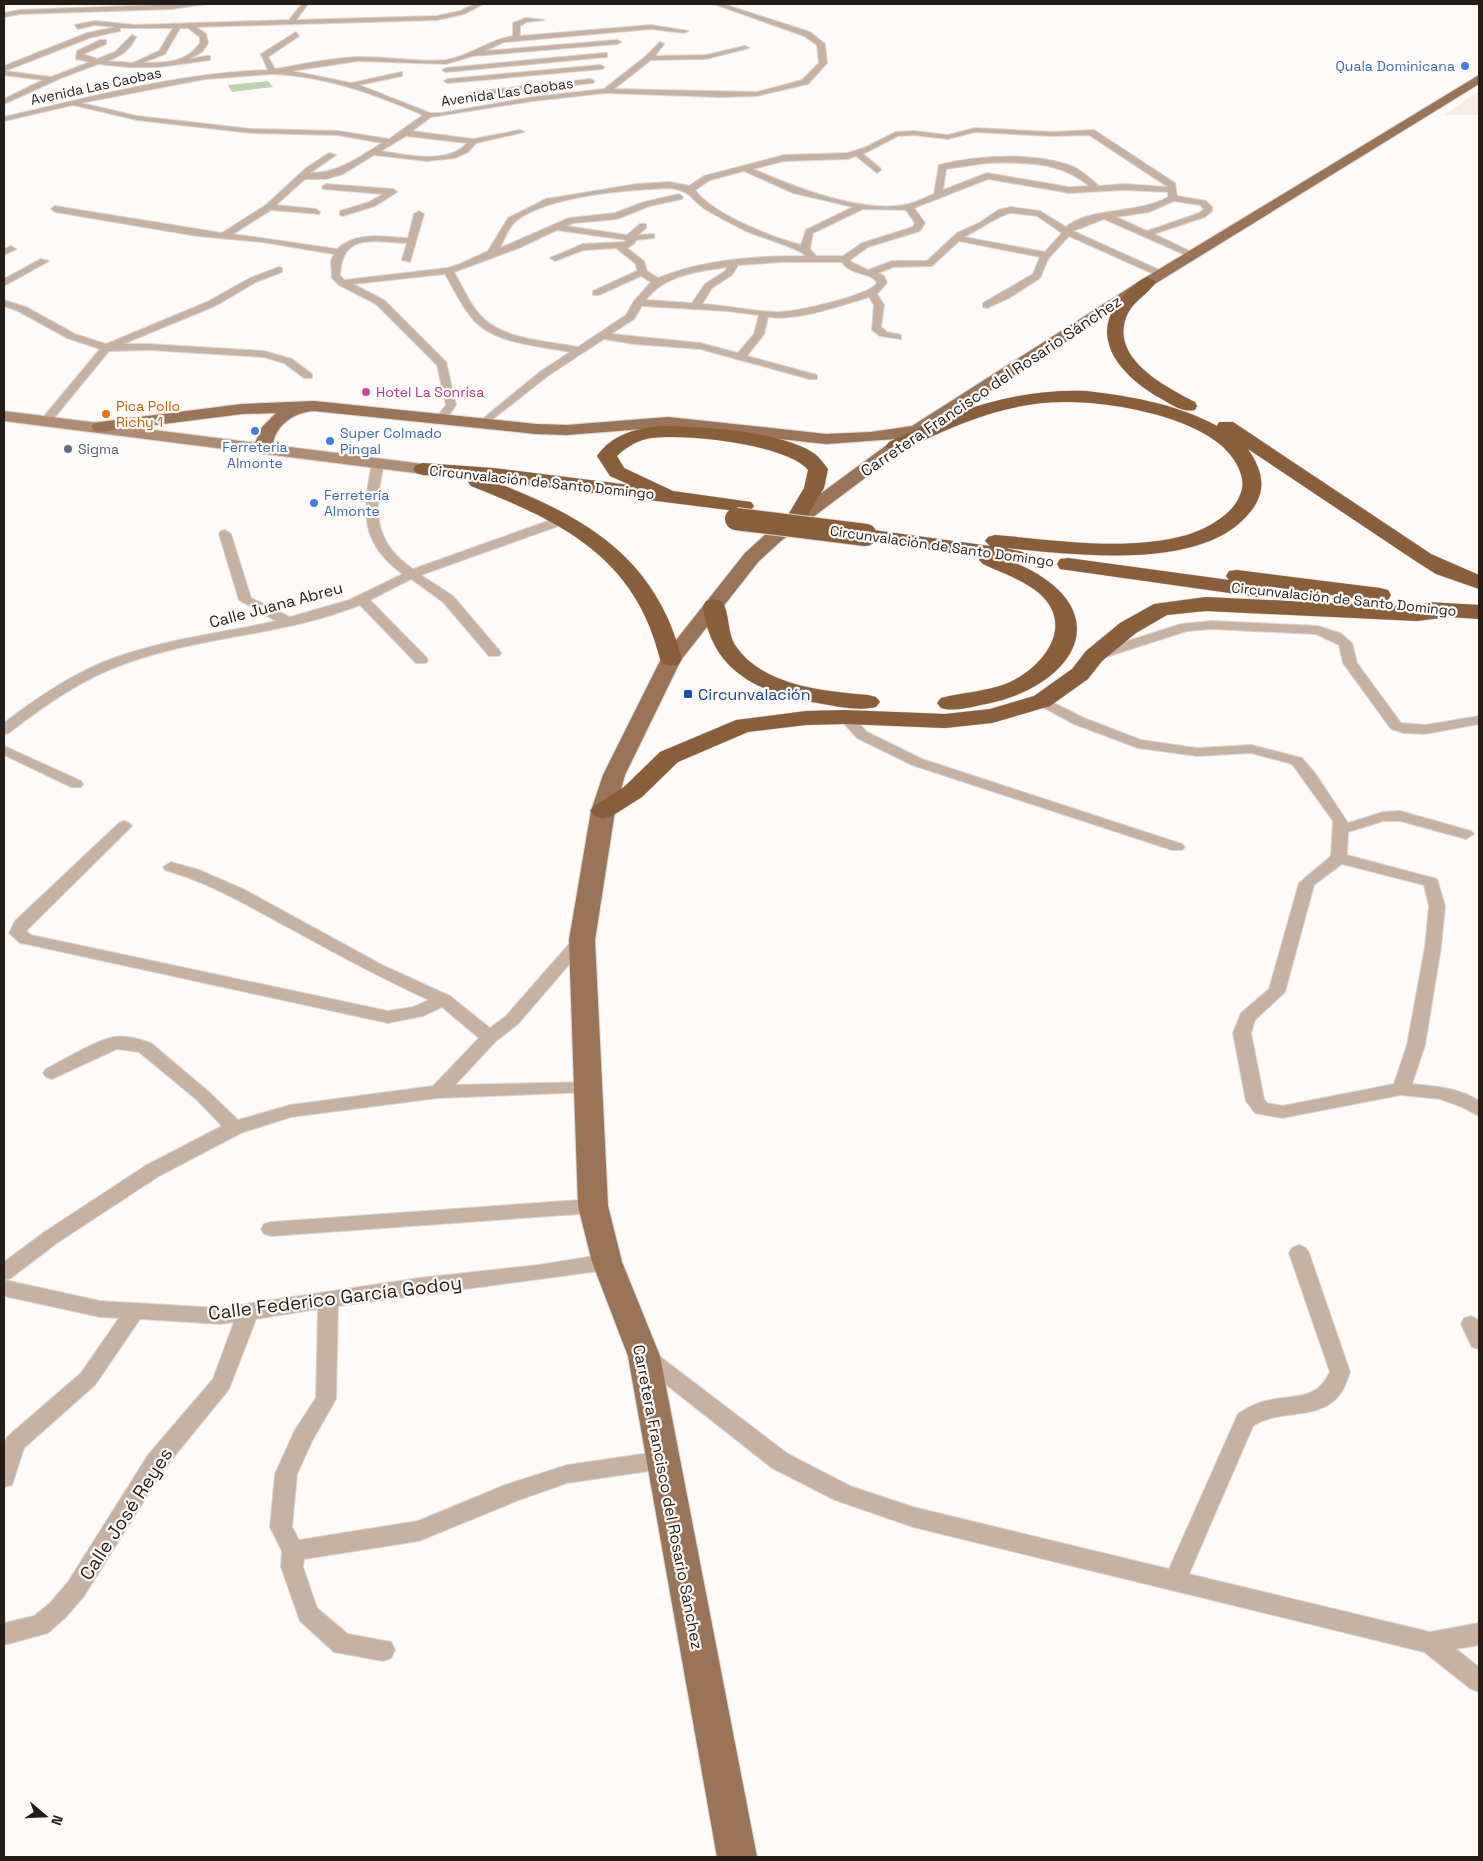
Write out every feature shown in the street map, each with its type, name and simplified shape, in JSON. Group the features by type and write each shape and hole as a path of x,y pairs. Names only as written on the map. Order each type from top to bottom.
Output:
{"highway":[{"path":"1154,278 1124,306 1118,317 1115,330 1122,356 1146,382 1166,395 1245,436 1424,558 1444,569 1479,583"},
{"path":"896,446 948,421 999,402 1065,396 1098,398 1159,409 1218,434 1236,448 1249,465 1254,482 1250,498 1239,514 1215,530 1189,541 1160,547 1126,550 995,541"},
{"path":"668,496 617,472 607,456 614,447 627,440 650,433 672,432 762,442 800,452 812,458 818,469 818,479 795,520"},
{"name":"Circunvalación de Santo Domingo","path":"423,469 448,476 474,480 868,529 995,541 1370,594 1479,601"},
{"name":"Circunvalación de Santo Domingo","path":"423,469 477,472 668,496 740,512"},
{"path":"474,480 563,520 595,539 619,560 638,582 661,624 671,659"},
{"name":"Circunvalación de Santo Domingo","path":"868,529 963,548 1252,590 1479,612"},
{"path":"714,606 718,631 729,653 753,672 778,685 806,694 845,701 896,704 943,703 978,699 1022,685 1045,669 1059,654 1068,634 1066,615 1054,595 1026,575 963,548"},
{"path":"603,811 633,792 669,757 716,735 744,725 761,722 845,717 945,721 992,716 1042,702 1080,674 1094,656 1128,628 1162,609 1206,604 1417,614 1446,610"}],"main road":[{"name":"Carretera Francisco del Rosario Sánchez","path":"737,1857 644,1356 607,1262 593,1206 586,1088 582,940 603,811 614,775 671,659 752,556 795,520 920,429 1154,278 1479,79"},
{"path":"100,428 242,409 314,406 536,429 567,430 668,422 826,439 872,437 920,429"},
{"path":"269,450 264,443 265,435 273,423 285,414 314,406"},
{"path":"4,416 423,469"}],"street":[{"path":"4,15 20,12 157,8 203,4"},
{"path":"295,18 305,4"},
{"path":"295,18 354,22 437,18 462,13 480,4"},
{"name":"Avenida Las Caobas","path":"4,119 72,104 135,81 273,72 351,85 429,115 471,111 533,99 605,91 719,96 757,94 780,90 805,82 823,62 821,44 807,34 717,4"},
{"path":"4,71 90,36 127,27 149,17 157,8"},
{"path":"78,28 95,23 114,23 127,27 190,26 295,18 367,16"},
{"path":"516,34 516,25 520,22 540,20"},
{"path":"132,65 162,52 178,26"},
{"path":"175,65 199,50 204,43 203,36 190,26"},
{"path":"296,34 264,56 273,72 318,63 358,59 446,62 472,54 516,34 564,27"},
{"path":"516,34 650,28 684,31"},
{"path":"4,102 52,79 123,51 132,38"},
{"path":"104,42 77,55 85,59 142,67 175,65 207,58"},
{"path":"472,54 494,54 617,42"},
{"path":"605,91 649,58 660,44"},
{"path":"649,58 706,57 745,48"},
{"path":"494,54 517,88 533,99"},
{"path":"438,71 604,55"},
{"path":"135,81 142,67"},
{"path":"448,81 600,67"},
{"path":"4,71 52,79"},
{"path":"351,85 399,74"},
{"path":"472,94 590,82"},
{"path":"72,104 137,118 259,131 338,133 390,142"},
{"path":"303,176 334,175 405,133 429,115"},
{"path":"690,189 707,178 793,157 830,158 858,154 890,136 903,133 948,138 954,137 966,130 1052,134 1086,131 1102,138 1169,183 1173,194"},
{"path":"405,133 473,141 520,132"},
{"path":"372,152 446,158 466,149 473,141"},
{"path":"858,154 877,170"},
{"path":"224,235 269,207 303,176 332,155"},
{"path":"938,195 942,167 1005,160 1054,163 1071,168 1096,188"},
{"path":"747,169 796,191 860,206 909,207 987,176 1069,190 1124,187 1173,194 1203,203 1209,209 1202,215 1146,234"},
{"path":"334,175 334,178 322,192 324,194 372,204"},
{"path":"492,252 511,220 542,203 637,187 670,185 690,189 700,201 729,218 786,244 805,249 812,258"},
{"path":"326,187 393,192 372,204 343,213"},
{"path":"987,305 1032,280 1040,270 1046,255 1063,239 1066,231 1077,224 1105,216 1146,210 1161,205 1173,194"},
{"path":"580,196 594,206 582,218"},
{"path":"342,283 390,276 448,271 492,252 516,246 559,228 572,220 617,216 647,204 679,197"},
{"path":"805,249 809,232 860,206"},
{"path":"269,207 316,212"},
{"path":"484,423 545,372 630,317 638,303 658,282 699,268 735,263 812,258 845,259 865,245 917,230 920,223 909,207"},
{"path":"55,209 338,252"},
{"path":"870,273 892,264 929,264 956,238 982,225 998,213 1011,210 1040,214 1066,231 1154,278"},
{"path":"407,260 419,214"},
{"path":"1105,216 1193,255"},
{"path":"556,258 583,247 620,247 631,242 630,238 644,226"},
{"path":"559,228 630,238 651,236"},
{"path":"956,238 1046,255"},
{"path":"412,241 360,240 347,244 338,252 335,276 342,283 380,302 442,364 451,405 442,418"},
{"path":"620,247 641,263 642,272"},
{"path":"638,303 695,306 779,315 808,310 871,293 878,289 882,283 881,278 846,264 845,259"},
{"path":"4,283 44,261"},
{"path":"695,306 708,286 729,273 735,263"},
{"path":"4,269 21,274"},
{"path":"46,421 106,348 216,302 252,280 279,270"},
{"path":"448,271 476,317 489,327 506,334 578,350"},
{"path":"642,272 658,282"},
{"path":"596,293 642,272"},
{"path":"871,293 879,305 876,328 884,334 897,337"},
{"path":"4,303 22,309 71,336 106,348 149,348 264,354 288,361 308,376"},
{"path":"741,357 759,334 764,314"},
{"path":"600,335 634,341 685,344 813,377"},
{"path":"378,464 371,496 372,527 390,558 448,598 494,653"},
{"name":"Calle Juana Abreu","path":"4,730 71,685 114,663 142,654 227,636 346,606 414,574 467,552 563,520"},
{"path":"224,534 245,600 287,621"},
{"path":"362,599 421,660"},
{"path":"1094,656 1186,627 1212,625 1318,630 1334,636 1344,643 1350,662 1396,726 1404,730 1417,730 1479,720"},
{"path":"1042,702 1079,721 1138,744 1197,752 1251,748 1297,761 1310,776 1341,821 1339,858"},
{"path":"845,717 862,734 917,762 1177,847"},
{"path":"4,750 76,784"},
{"path":"1340,830 1383,817 1400,816 1466,834"},
{"path":"124,826 21,925 17,933 26,939 124,962 388,1016 417,1012 444,1000"},
{"path":"1339,858 1308,882 1277,992 1247,1017 1243,1023 1242,1033 1255,1101 1261,1108 1282,1112 1401,1089 1441,1093 1468,1102 1479,1110"},
{"path":"1339,858 1431,882 1437,906 1433,947 1416,1046 1401,1089"},
{"path":"171,867 193,873 237,893 376,969 444,1000 490,1037"},
{"path":"438,1092 490,1037 512,1020 582,940"},
{"path":"52,1073 114,1043 128,1043 145,1047 203,1096 235,1128"},
{"path":"4,1273 50,1238 152,1171 235,1128 290,1111 438,1092 586,1088"},
{"path":"271,1229 593,1206"},
{"path":"1175,1581 1245,1420 1258,1411 1315,1402 1331,1392 1338,1382 1340,1372 1299,1253"},
{"name":"Calle Federico García Godoy","path":"4,1288 100,1309 220,1316 419,1286 538,1273 607,1262"},
{"path":"328,1300 326,1399 304,1436 286,1474 281,1528 293,1550 292,1568 308,1614 342,1644 383,1650"},
{"path":"4,1478 15,1444 88,1379 133,1312"},
{"name":"Calle José Reyes","path":"4,1634 40,1625 58,1610 76,1589 156,1462 222,1383 248,1312"},
{"path":"644,1356 780,1461 843,1493 913,1517 1430,1643 1479,1634"},
{"path":"293,1550 419,1531 513,1492 567,1474 663,1460"},
{"path":"1430,1643 1479,1681"}],"shaded area":[{"path":"1479,91 1479,115 1444,115"}],"green space":[{"path":"268,81 273,87 232,92 228,85"}],"place":[{"name":"Quala Dominicana","path":"1465,66"},
{"name":"Hotel La Sonrisa","path":"366,392"},
{"name":"Pica Pollo Richy 1","path":"106,414"},
{"name":"Ferreteria Almonte","path":"255,431"},
{"name":"Super Colmado Pingal","path":"330,441"},
{"name":"Sigma","path":"68,449"},
{"name":"Ferretería Almonte","path":"314,503"},
{"name":"Circunvalación","path":"688,694"}]}
